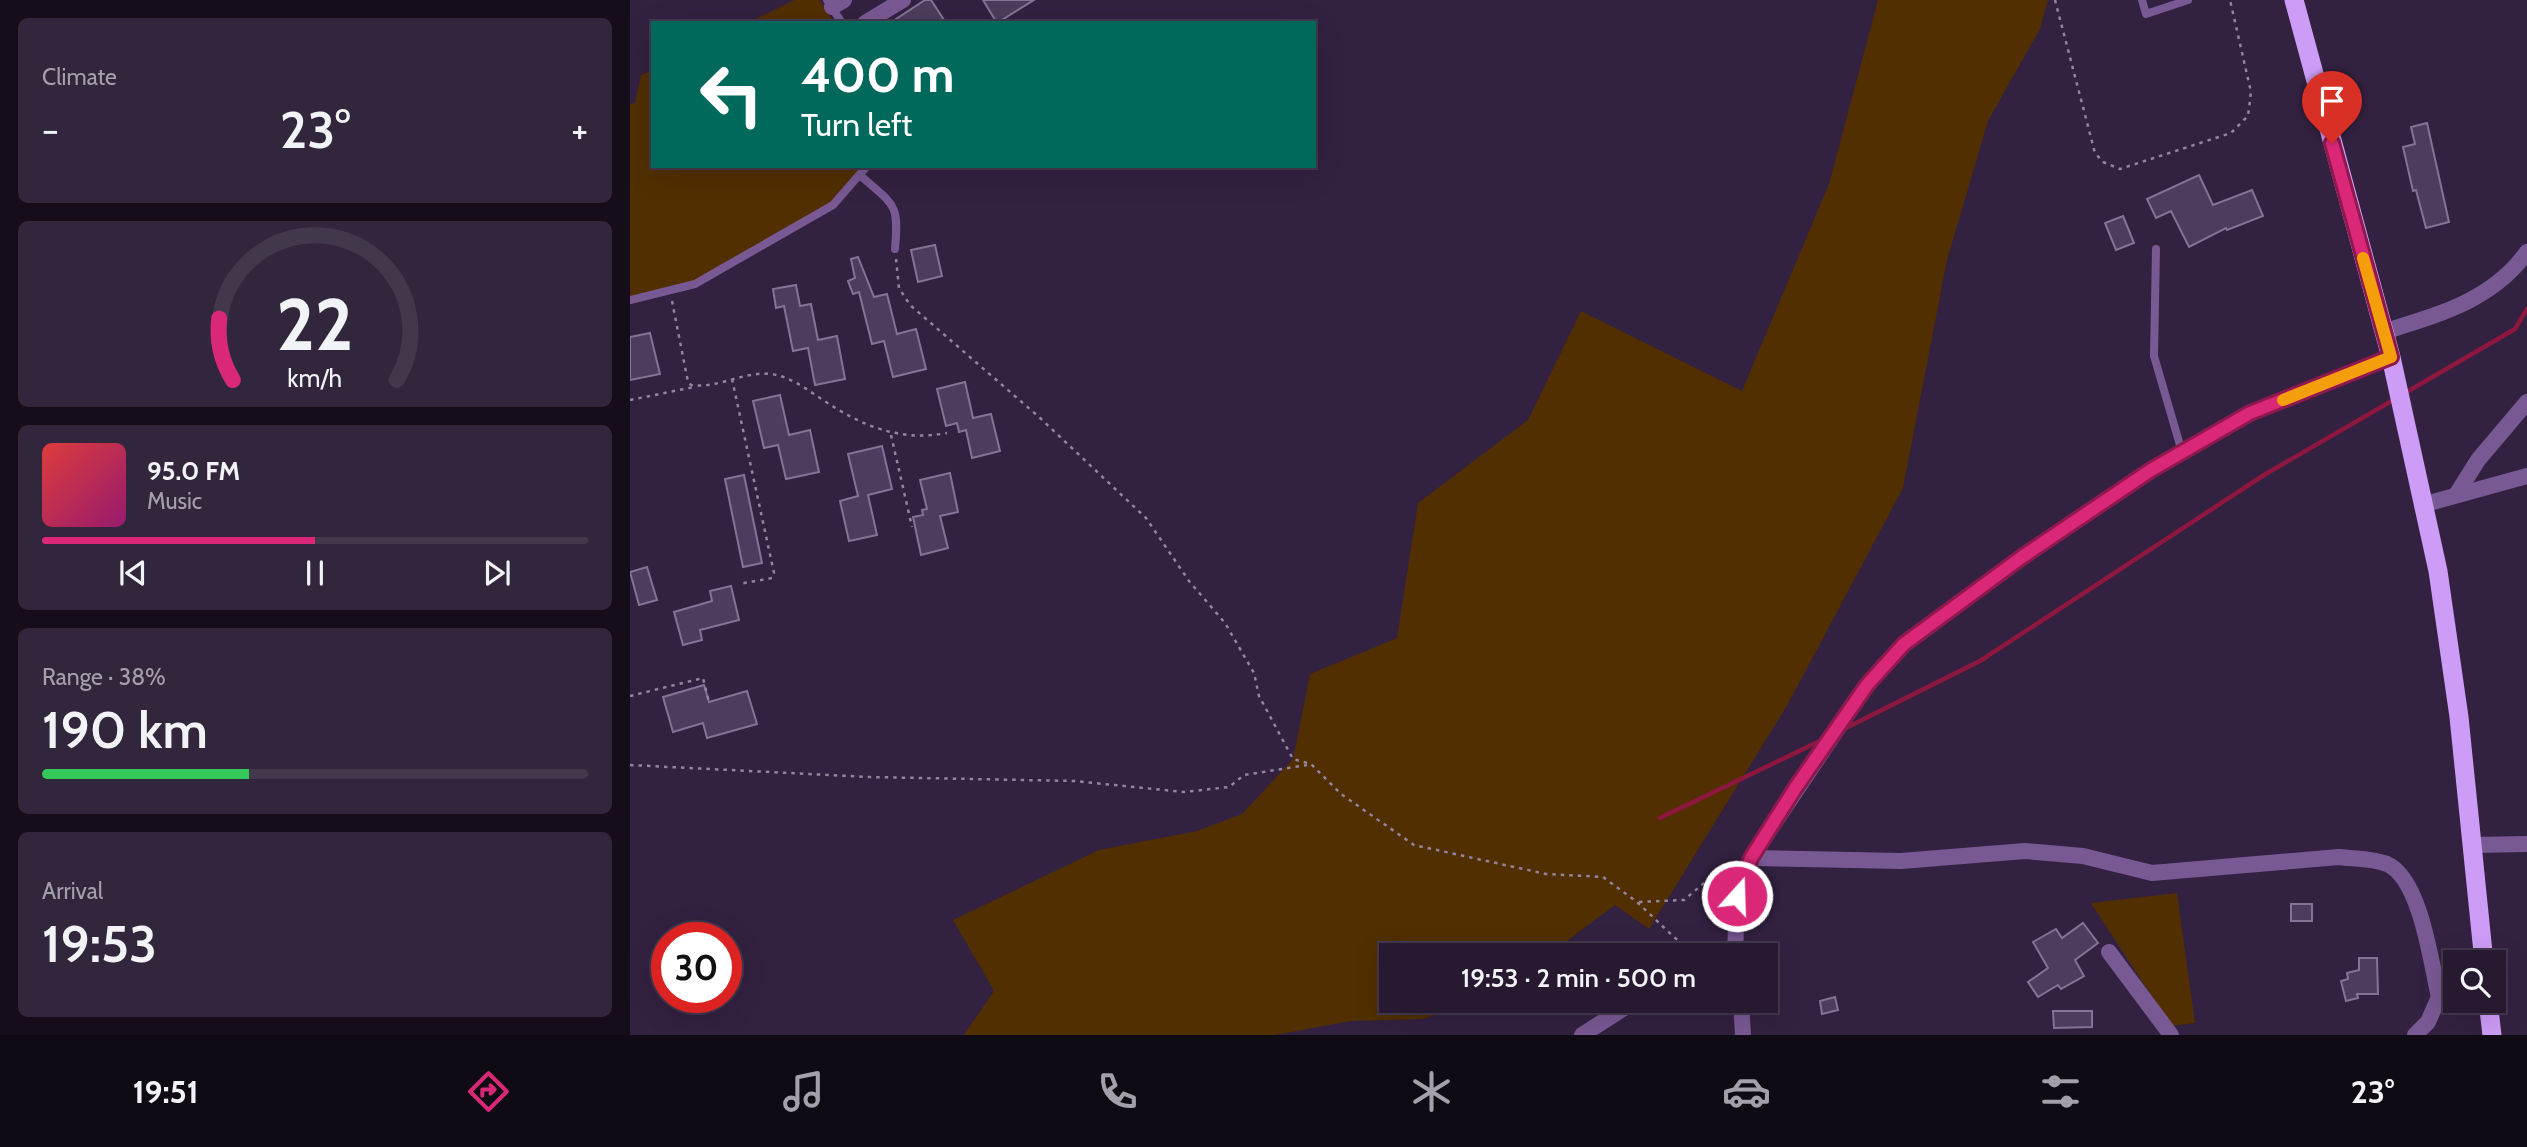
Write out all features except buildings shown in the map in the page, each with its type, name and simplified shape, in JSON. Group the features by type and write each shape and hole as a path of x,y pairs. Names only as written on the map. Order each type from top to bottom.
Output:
{"highway":[{"path":"2294,0 2382,332 2391,357 2438,571 2459,717 2483,950"},
{"path":"2489,1013 2492,1035"}],"street":[{"path":"868,21 903,0"},
{"path":"2382,332 2460,307 2518,264 2527,252"},
{"path":"1735,943 1737,896 1751,858 1867,685 1904,644 2022,557 2182,452 2250,413 2391,357"},
{"path":"2455,495 2478,460 2527,402"},
{"path":"2422,505 2523,474"},
{"path":"2472,845 2527,844"},
{"path":"1751,858 1901,861 2035,851 2083,856 2152,873 2339,857 2366,859 2389,865 2407,884 2419,909 2443,984"},
{"path":"2109,952 2171,1035"},
{"path":"2415,1035 2443,1001"},
{"path":"1582,1035 1616,1013"},
{"path":"1742,1013 1743,1035"}],"lane":[{"path":"2142,0 2146,14 2188,0"},
{"path":"834,2 841,21"},
{"path":"630,300 695,284 828,208 866,168"},
{"path":"860,176 895,208 898,217 895,250"},
{"path":"2156,249 2154,356 2182,452"}],"path":[{"path":"2054,0 2095,153 2103,162 2120,169 2231,133 2248,116 2251,92 2230,0"},
{"path":"895,250 899,288 910,305 1038,417 1146,518 1189,581 1224,623 1254,673 1259,696 1293,759 1311,764 1341,794 1414,845 1546,874 1603,877 1637,902 1684,943"},
{"path":"670,290 688,382 698,386"},
{"path":"630,400 732,379 771,374 794,381 845,415 891,435 931,436 947,433"},
{"path":"732,379 774,568 772,578 739,584"},
{"path":"891,435 912,527"},
{"path":"630,696 703,678 709,702"},
{"path":"630,765 869,777 1074,781 1184,792 1229,787 1244,775 1311,764"},
{"path":"1637,902 1684,900 1723,867 1751,858"}],"shaded area":[{"path":"794,0 820,0 833,21 752,21"},
{"path":"1878,0 2048,0 2040,29 1988,121 1947,260 1903,488 1788,704 1649,929 1615,905 1564,943 1379,943 1379,1013 1440,1013 1423,1019 1351,1021 1275,1035 964,1035 994,991 953,920 1099,850 1197,831 1242,814 1293,759 1310,674 1397,638 1418,503 1528,420 1581,311 1742,391 1829,184"},
{"path":"651,71 651,168 860,168 835,205 690,286 630,300 630,104 635,103 641,75"},
{"path":"2177,893 2195,1023 2171,1026 2091,903"}],"waterway":[{"path":"2405,393 2515,329 2527,309"},
{"path":"1844,729 1980,661 2264,475 2395,399"},
{"path":"1660,818 1824,739"}],"slow traffic":[{"path":"2283,400 2391,357 2363,258"}],"route":[{"path":"1737,896 1751,858 1796,787 1867,685 1904,644 2022,557 2151,470 2250,413 2391,357 2332,143"}]}
